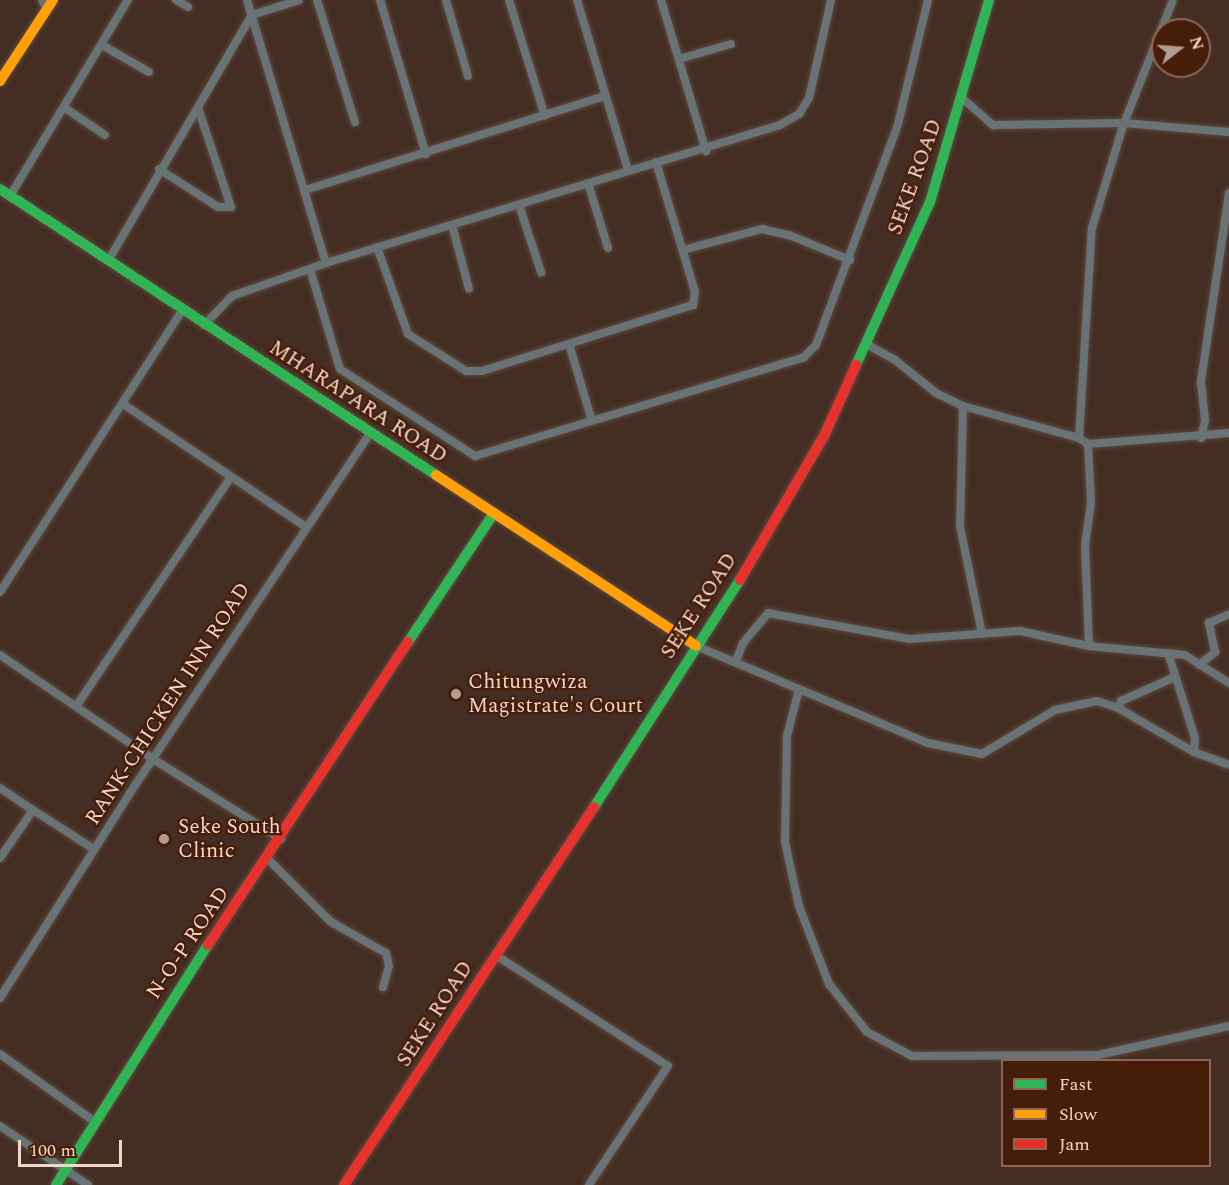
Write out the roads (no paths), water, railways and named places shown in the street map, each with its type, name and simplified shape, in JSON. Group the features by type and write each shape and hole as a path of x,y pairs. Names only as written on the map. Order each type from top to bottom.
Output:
{"main road":[{"name":"SEKE ROAD","path":"344,1185 496,956 696,646 803,472 868,345 930,202 963,99 989,0"},
{"path":"0,81 47,3"},
{"name":"MHARAPARA ROAD","path":"5,192 182,311 696,646"},
{"name":"N-O-P ROAD","path":"56,1185 138,1051 268,859 494,513"}],"street":[{"path":"5,192 65,108 128,0"},
{"path":"176,0 188,7"},
{"path":"247,0 326,263"},
{"path":"108,261 159,170 252,15 299,0"},
{"path":"317,0 355,122"},
{"path":"380,0 426,154"},
{"path":"446,0 468,76"},
{"path":"509,0 545,116"},
{"path":"577,0 628,170"},
{"path":"661,0 706,151"},
{"path":"204,325 232,296 326,263 519,206 628,170 706,151 780,125 799,114 809,98 831,0"},
{"path":"310,269 340,369 354,382 475,456 804,357 816,345 850,260 898,124 928,0"},
{"path":"1079,438 1092,228 1124,123 1173,0"},
{"path":"679,59 731,44"},
{"path":"102,45 149,72"},
{"path":"305,190 426,154 605,96"},
{"path":"963,99 993,124 1124,123 1229,132"},
{"path":"65,108 105,135"},
{"path":"159,170 218,207 231,207 198,108"},
{"path":"377,247 408,334 466,371 482,371 693,305 695,292 656,162"},
{"path":"588,183 608,248"},
{"path":"1201,438 1205,420 1201,381 1229,193"},
{"path":"519,206 541,272"},
{"path":"452,225 469,289"},
{"path":"683,250 762,229 789,235 850,260"},
{"path":"0,592 182,311"},
{"path":"569,344 592,421"},
{"path":"868,345 895,360 936,393 963,406 1079,438 1088,444 1159,436 1201,438 1229,433"},
{"path":"123,404 306,527"},
{"path":"963,406 960,526 982,634"},
{"name":"RANK-CHICKEN INN ROAD","path":"0,998 94,849 370,433"},
{"path":"1088,444 1091,502 1085,546 1089,645"},
{"path":"77,705 231,477"},
{"path":"736,661 743,643 768,613 909,639 1020,631 1089,645 1185,655 1229,684"},
{"path":"1198,665 1215,652 1209,623 1229,614"},
{"path":"696,646 928,743 982,754 1055,710 1097,701 1118,708 1194,752 1229,765"},
{"path":"1168,653 1195,738 1194,752"},
{"path":"0,655 77,705 153,759 281,839"},
{"path":"1118,708 1121,701 1175,677"},
{"path":"799,689 788,736 785,842 799,906 829,984 867,1032 912,1056 1098,1055 1229,1026"},
{"path":"0,788 94,849"},
{"path":"0,858 33,810"},
{"path":"268,859 331,922 386,953 389,966 383,987"},
{"path":"496,956 668,1066 592,1184"},
{"path":"0,1054 95,1122"},
{"path":"0,1126 88,1185"}],"place":[{"name":"Chitungwiza Magistrate's Court","path":"456,694"},
{"name":"Seke South Clinic","path":"164,839"}]}
